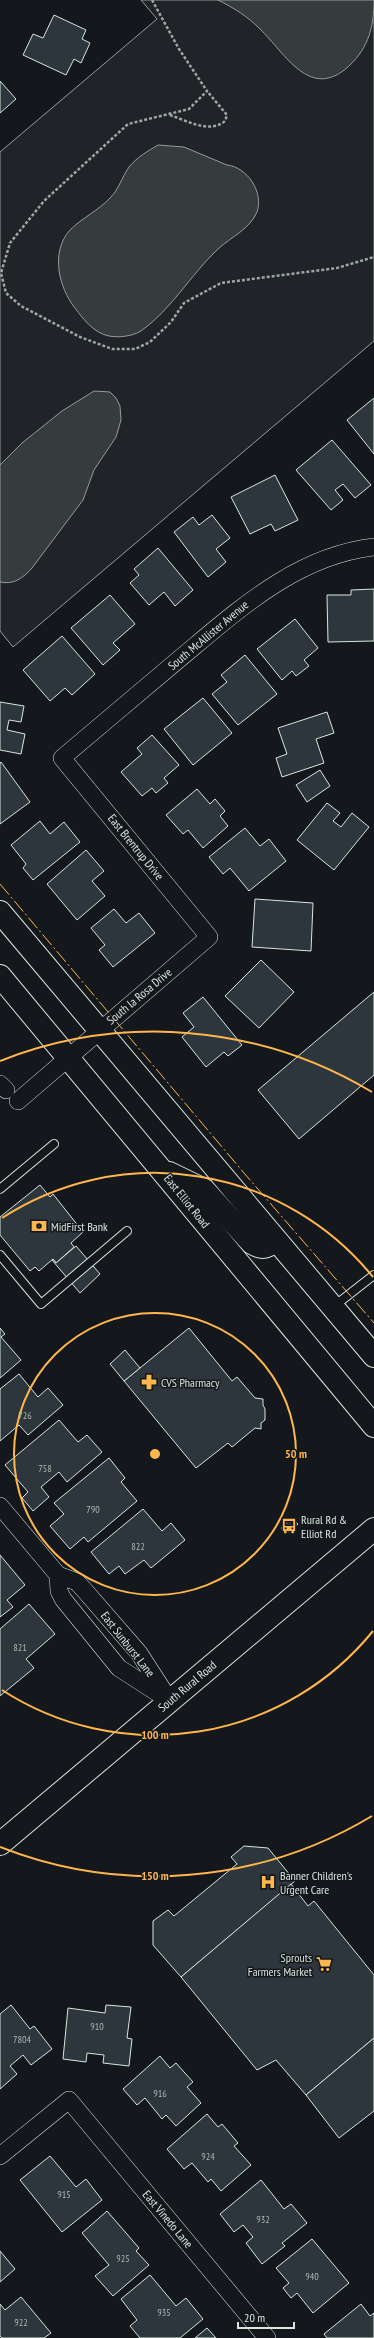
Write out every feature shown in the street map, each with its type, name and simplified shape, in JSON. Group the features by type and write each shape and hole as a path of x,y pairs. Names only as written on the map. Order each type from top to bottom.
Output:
{"main road":[{"path":"0,912 374,1356"},
{"name":"East Elliot Road","path":"0,976 374,1426"},
{"path":"162,1170 204,1190 252,1243 260,1248 266,1247 275,1240"},
{"name":"South Rural Road","path":"0,1844 374,1529"}],"street":[{"name":"South McAllister Avenue","path":"62,758 252,598 292,573 352,550 374,547"},
{"name":"East Brentrup Drive","path":"62,758 209,936"},
{"name":"South la Rosa Drive","path":"8,1091 68,1056 209,936"},
{"name":"East Sunburst Lane","path":"0,1506 58,1575 77,1582 139,1653 170,1701"},
{"name":"East Sunburst Lane","path":"58,1575 59,1591 63,1599 119,1668 170,1701"},
{"name":"East Vinedo Lane","path":"0,2156 69,2100 267,2338"}],"lane":[{"path":"0,1189 54,1144"},
{"path":"0,1255 41,1304 127,1231"},
{"path":"333,1308 374,1275"}],"path":[{"path":"152,0 179,49 207,91 227,115 226,121 221,125 212,128 198,125 170,115"},
{"path":"207,91 189,109 170,115 128,124 44,201 10,243 1,273 6,293 21,306 80,337 112,349 135,349 150,342 171,322 184,303 221,283 337,268 374,257"}],"shaded area":[{"path":"141,0 374,0 374,341 13,647 0,631 0,152 157,19"},
{"path":"218,0 374,0 374,10 369,36 366,44 356,59 335,76 322,79 310,76 299,70 250,20 235,9"},
{"path":"158,145 184,147 241,170 247,175 256,189 259,204 257,212 250,223 208,259 172,302 152,322 141,331 134,334 113,337 94,329 82,317 69,300 61,280 59,270 60,249 70,230 106,202 113,194 129,167 142,155"},
{"path":"94,391 110,392 116,398 120,406 121,420 116,437 94,470 83,500 32,568 25,575 14,582 0,582 0,465 22,443 62,411"}],"building":[{"path":"54,15 86,30 82,39 90,43 81,63 74,59 66,75 23,55 33,34 43,38"},
{"path":"0,81 16,99 0,113"},
{"path":"374,398 374,454 347,420"},
{"path":"332,440 371,485 355,498 343,484 335,490 343,500 331,510 296,470"},
{"path":"275,475 298,520 275,531 271,524 250,534 231,497"},
{"path":"212,515 230,538 216,549 226,562 208,577 174,532 193,517 199,525"},
{"path":"158,548 193,590 175,606 164,592 149,605 130,583 139,575 134,569"},
{"path":"374,589 374,641 328,642 327,595 351,595 351,590"},
{"path":"110,595 135,624 113,643 120,650 103,665 71,628"},
{"path":"295,619 318,648 304,660 309,666 296,676 292,671 282,680 257,649"},
{"path":"62,636 95,674 72,695 65,688 50,701 23,670"},
{"path":"245,655 277,694 238,725 212,694 227,682 221,675"},
{"path":"203,698 232,733 193,765 164,729"},
{"path":"0,702 24,706 21,722 9,720 7,730 25,734 21,754 0,750"},
{"path":"327,712 334,733 316,739 324,763 282,777 276,758 287,754 278,728"},
{"path":"152,735 179,765 164,778 168,783 156,793 152,788 142,796 121,772 142,754 137,748"},
{"path":"1,762 30,802 0,824 0,763"},
{"path":"320,770 330,786 307,802 296,785"},
{"path":"197,789 210,804 215,799 225,811 220,816 228,826 203,848 188,830 183,834 166,815"},
{"path":"327,803 340,813 333,821 341,827 352,813 369,827 334,870 297,840"},
{"path":"40,821 50,834 64,822 80,842 33,880 23,868 26,864 11,845"},
{"path":"245,828 260,846 269,839 286,861 249,891 230,868 223,874 209,857"},
{"path":"86,850 104,871 92,881 105,896 77,920 47,884"},
{"path":"255,899 313,903 311,951 252,947"},
{"path":"114,909 126,923 139,913 155,933 113,967 99,950 105,945 91,928"},
{"path":"261,960 294,992 259,1028 225,996"},
{"path":"374,992 374,1075 299,1139 258,1090"},
{"path":"203,997 242,1045 228,1056 224,1052 206,1067 182,1037 194,1027 183,1013"},
{"name":"MidFirst Bank","path":"40,1185 50,1197 53,1194 83,1232 71,1243 74,1247 56,1263 53,1259 39,1271 35,1267 30,1271 0,1235 0,1217"},
{"path":"76,1246 100,1274 80,1293 52,1260 53,1259 56,1263"},
{"path":"0,1328 5,1334 1,1337 21,1360 0,1378"},
{"name":"CVS Pharmacy","path":"189,1328 232,1381 237,1377 255,1398 263,1399 265,1409 265,1420 261,1423 261,1429 255,1428 232,1447 228,1443 196,1468 124,1381"},
{"path":"125,1350 140,1368 124,1381 110,1364"},
{"path":"19,1374 38,1397 48,1388 63,1405 28,1435 19,1425 0,1441 0,1389"},
{"path":"59,1420 78,1442 87,1435 102,1452 67,1482 59,1472 41,1487 49,1497 33,1511 22,1498 28,1492 5,1465"},
{"path":"109,1458 125,1478 121,1482 137,1501 88,1542 84,1537 70,1549 50,1526 64,1514 54,1503"},
{"path":"143,1509 162,1531 171,1523 185,1540 151,1568 144,1560 125,1574 119,1566 109,1574 91,1552"},
{"path":"292,1518 298,1524 286,1534 281,1528"},
{"path":"0,1555 25,1585 7,1600 13,1607 0,1617"},
{"path":"29,1604 55,1634 26,1659 34,1668 0,1696 0,1629"},
{"path":"244,1846 268,1848 295,1881 181,1977 153,1945 153,1921 168,1910 174,1916 237,1864 231,1857"},
{"path":"291,1884 308,1906 314,1901 374,1975 374,2038 306,2095 276,2060 257,2070 181,1977"},
{"path":"11,2005 30,2029 34,2026 52,2049 31,2065 23,2055 10,2066 17,2074 0,2089 0,2014"},
{"path":"106,2005 131,2007 127,2038 132,2039 129,2066 103,2063 104,2055 87,2053 86,2062 63,2059 68,2008 105,2013"},
{"path":"374,2038 374,2111 339,2138 306,2095"},
{"path":"160,2056 170,2068 176,2063 193,2082 187,2087 201,2103 176,2126 166,2115 162,2119 145,2098 137,2105 123,2089"},
{"path":"207,2114 218,2127 222,2124 238,2143 234,2146 251,2165 221,2191 211,2179 208,2182 192,2163 184,2169 167,2149"},
{"path":"50,2156 76,2187 86,2179 102,2200 62,2232 20,2180"},
{"path":"261,2180 284,2209 291,2204 307,2223 282,2243 285,2246 262,2264 246,2243 253,2237 243,2225 234,2232 220,2214"},
{"path":"107,2211 139,2248 136,2251 149,2265 113,2296 95,2276 109,2265 82,2233"},
{"path":"312,2239 349,2283 313,2313 297,2293 291,2298 283,2288 289,2283 276,2268"},
{"path":"0,2251 15,2269 0,2282"},
{"path":"150,2275 176,2306 186,2298 203,2319 180,2338 140,2338 130,2326 137,2320 121,2299"},
{"path":"21,2297 51,2333 44,2338 2,2338 0,2336 0,2304 5,2310"},
{"path":"361,2304 370,2316 374,2313 374,2338 327,2338 324,2334"},
{"path":"207,2328 216,2338 195,2338"}],"power":[{"path":"0,884 244,1173 374,1323"}],"place":[{"name":"MidFirst Bank","path":"39,1226"},
{"name":"CVS Pharmacy","path":"149,1382"},
{"name":"Rural Rd & Elliot Rd","path":"289,1526"},
{"name":"Banner Children's Urgent Care","path":"268,1882"},
{"name":"Sprouts Farmers Market","path":"324,1964"}]}
